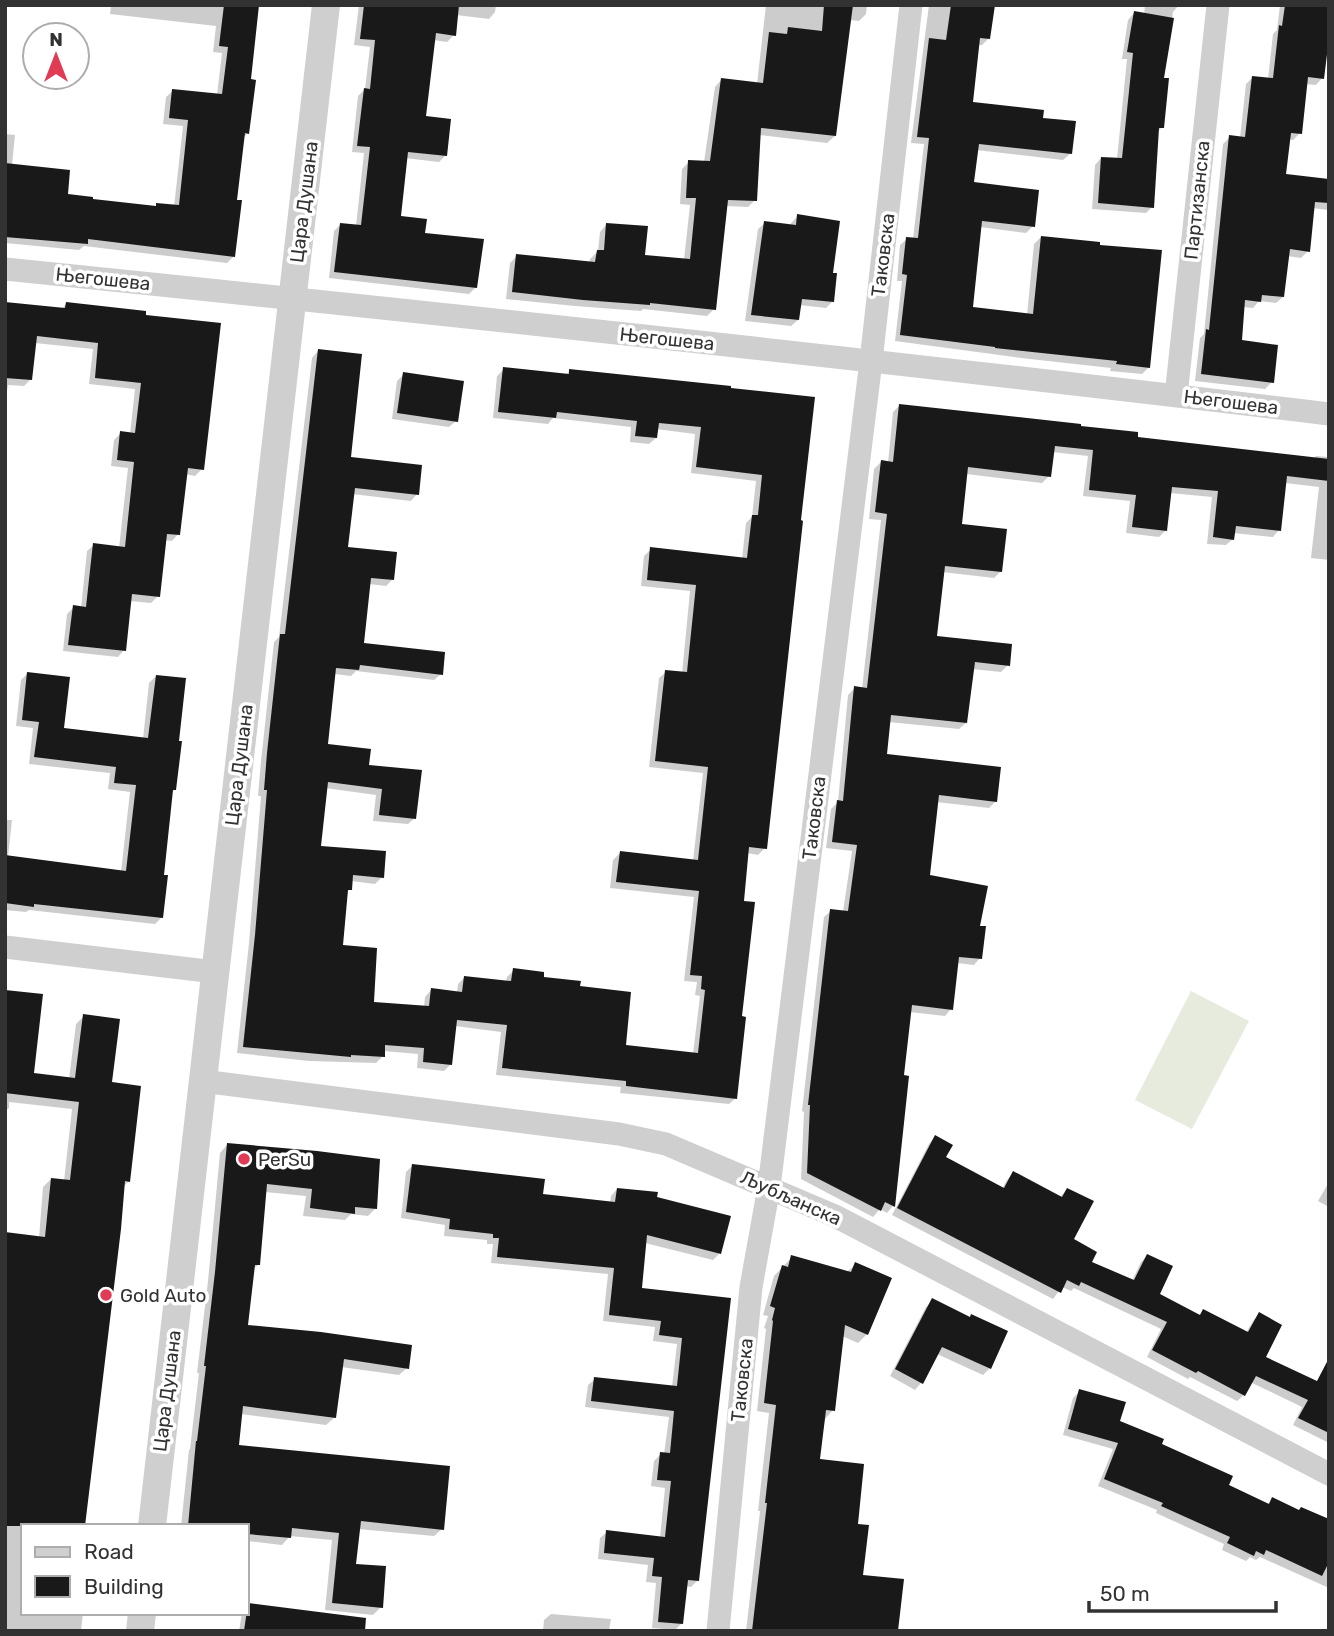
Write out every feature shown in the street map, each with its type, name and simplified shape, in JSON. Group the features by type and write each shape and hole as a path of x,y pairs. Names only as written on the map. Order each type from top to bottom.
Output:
{"street":[{"name":"Цара Душана","path":"152,1524 326,5"},
{"name":"Таковска","path":"718,1631 751,1287 769,1187 911,5"},
{"name":"Партизанска","path":"1176,396 1218,5"},
{"name":"Његошева","path":"5,269 870,361 1329,414"},
{"path":"5,947 215,972"},
{"name":"Љубљанска","path":"202,1081 619,1134 666,1144 847,1222 1329,1474"}],"shaded area":[{"path":"1191,991 1249,1021 1192,1129 1135,1100"}],"building":[{"path":"224,5 259,5 251,79 256,80 249,134 245,133 237,200 242,200 235,257 88,239 88,244 5,237 5,163 70,170 68,194 156,206 156,203 179,205 188,120 169,118 172,89 222,94 228,47 219,46"},
{"path":"364,5 459,5 456,36 436,33 426,116 451,119 447,156 408,152 401,216 427,219 425,233 484,239 477,288 334,272 340,223 361,225 370,147 357,146 364,88 370,89 375,40 360,39"},
{"path":"824,5 853,5 836,136 761,128 757,201 728,200 716,310 512,292 516,254 595,262 597,250 604,250 606,223 648,226 645,255 690,259 696,198 686,198 688,160 710,161 721,78 763,83 769,32 787,34 788,27 822,31"},
{"path":"951,5 995,5 990,39 980,38 973,102 1044,110 1043,118 1076,121 1072,154 979,144 974,182 1039,190 1035,227 982,221 973,307 1033,314 1041,236 1100,242 1100,245 1162,250 1150,368 1116,364 1117,361 900,335 907,275 902,274 906,237 918,238 929,138 917,137 929,38 946,40"},
{"path":"1285,5 1329,5 1329,38 1324,79 1308,77 1302,134 1291,133 1286,174 1329,179 1329,203 1315,202 1310,252 1290,249 1284,297 1262,295 1261,302 1245,300 1242,340 1278,345 1274,383 1201,374 1206,329 1209,330 1229,135 1245,137 1252,76 1273,78 1279,25 1282,26"},
{"path":"1134,11 1174,18 1164,78 1169,78 1164,128 1159,128 1154,208 1098,203 1101,157 1122,158 1133,53 1127,52"},
{"path":"797,214 840,221 833,273 837,273 834,302 802,299 799,320 751,315 764,221 796,225"},
{"path":"5,302 65,308 66,302 146,311 146,315 221,323 204,470 188,468 180,535 167,534 160,597 132,594 126,651 68,645 73,605 86,607 93,543 125,547 134,462 117,460 120,431 135,433 141,383 95,378 98,343 37,336 32,380 5,378"},
{"path":"318,349 362,354 351,457 422,465 419,495 355,488 348,547 397,552 394,580 371,578 364,643 445,652 443,675 360,665 359,670 336,668 328,744 371,749 369,765 422,770 416,819 379,815 382,789 328,782 321,846 386,851 384,878 353,875 352,890 348,890 343,945 377,948 374,1002 429,1006 431,988 462,992 464,976 511,981 513,968 544,972 544,977 581,981 580,986 631,992 626,1045 698,1053 705,990 701,989 702,976 690,975 699,891 616,882 620,851 698,860 708,767 655,761 665,670 687,672 696,585 647,580 650,547 747,558 752,515 758,515 762,475 696,467 701,427 659,423 657,438 635,436 637,421 557,412 556,418 498,412 503,367 569,374 569,369 815,397 767,849 749,847 744,901 755,902 742,1016 746,1017 737,1099 626,1086 626,1081 502,1068 507,1025 457,1020 452,1065 423,1062 424,1048 385,1045 385,1057 351,1057 243,1047 267,790 264,790 267,753 280,634 285,634"},
{"path":"403,372 464,381 458,422 397,413"},
{"path":"899,404 1081,424 1138,432 1138,437 1329,459 1329,481 1287,476 1281,531 1236,526 1234,540 1213,537 1218,491 1172,487 1167,531 1132,527 1136,495 1089,490 1093,450 1055,446 1051,477 968,467 962,524 1007,529 1002,572 945,566 937,636 1012,644 1010,666 975,662 967,723 891,715 887,754 1001,767 997,802 939,795 930,875 988,886 980,926 986,926 982,959 959,957 953,1010 912,1005 904,1075 909,1076 895,1207 885,1202 881,1211 807,1173 808,1105 830,909 848,911 857,845 832,842 837,800 843,801 854,686 867,688 887,514 875,512 881,460 893,462"},
{"path":"27,672 70,677 64,728 148,738 156,675 186,678 179,741 182,741 176,790 173,790 164,875 168,875 163,918 5,903 5,855 126,871 136,785 114,783 116,767 34,757 39,722 22,720"},
{"path":"5,990 43,994 34,1073 75,1078 83,1014 120,1019 112,1082 141,1086 130,1182 125,1181 85,1524 5,1526 5,1232 45,1237 51,1178 70,1180 79,1102 5,1093"},
{"path":"935,1135 953,1145 946,1157 1004,1188 1013,1171 1062,1197 1067,1188 1094,1201 1074,1239 1097,1252 1092,1262 1134,1280 1147,1254 1173,1266 1160,1294 1200,1315 1203,1309 1248,1332 1259,1312 1282,1325 1266,1357 1317,1381 1329,1358 1329,1433 1298,1418 1308,1400 1256,1376 1245,1396 1152,1350 1167,1322 1081,1282 1079,1286 1067,1280 1061,1293 897,1208"},
{"path":"227,1143 380,1159 377,1209 355,1207 355,1214 310,1208 312,1189 267,1184 260,1265 255,1265 248,1325 412,1345 409,1369 344,1359 336,1418 243,1406 239,1445 450,1466 444,1530 361,1521 356,1564 386,1566 383,1608 332,1603 339,1533 292,1528 291,1538 248,1534 248,1524 188,1524"},
{"path":"412,1164 545,1179 543,1194 615,1202 617,1188 658,1192 657,1197 731,1216 721,1254 647,1235 642,1288 731,1298 699,1581 688,1580 683,1624 658,1622 662,1577 652,1576 654,1558 604,1553 606,1530 665,1537 671,1481 657,1480 660,1452 670,1453 674,1411 591,1401 594,1377 677,1386 682,1338 659,1335 661,1321 609,1315 614,1268 497,1257 499,1238 493,1238 493,1234 449,1229 450,1219 406,1212"},
{"path":"791,1255 851,1272 855,1262 892,1278 868,1335 845,1325 835,1411 826,1410 820,1459 864,1464 858,1524 869,1525 863,1575 904,1579 898,1631 752,1631 776,1405 764,1403 775,1308 770,1306 782,1265 788,1267"},
{"path":"932,1298 970,1317 971,1314 1008,1331 991,1369 942,1347 923,1384 895,1369"},
{"path":"1079,1389 1126,1402 1120,1421 1164,1439 1162,1444 1233,1476 1229,1485 1269,1504 1272,1497 1299,1510 1301,1507 1329,1519 1329,1562 1322,1576 1266,1550 1264,1555 1256,1551 1254,1556 1227,1543 1230,1537 1161,1506 1163,1503 1104,1479 1118,1443 1068,1429"},
{"path":"248,1603 366,1618 365,1631 244,1631"}],"place":[{"name":"PerSu","path":"244,1159"},
{"name":"Gold Auto","path":"106,1295"}]}
